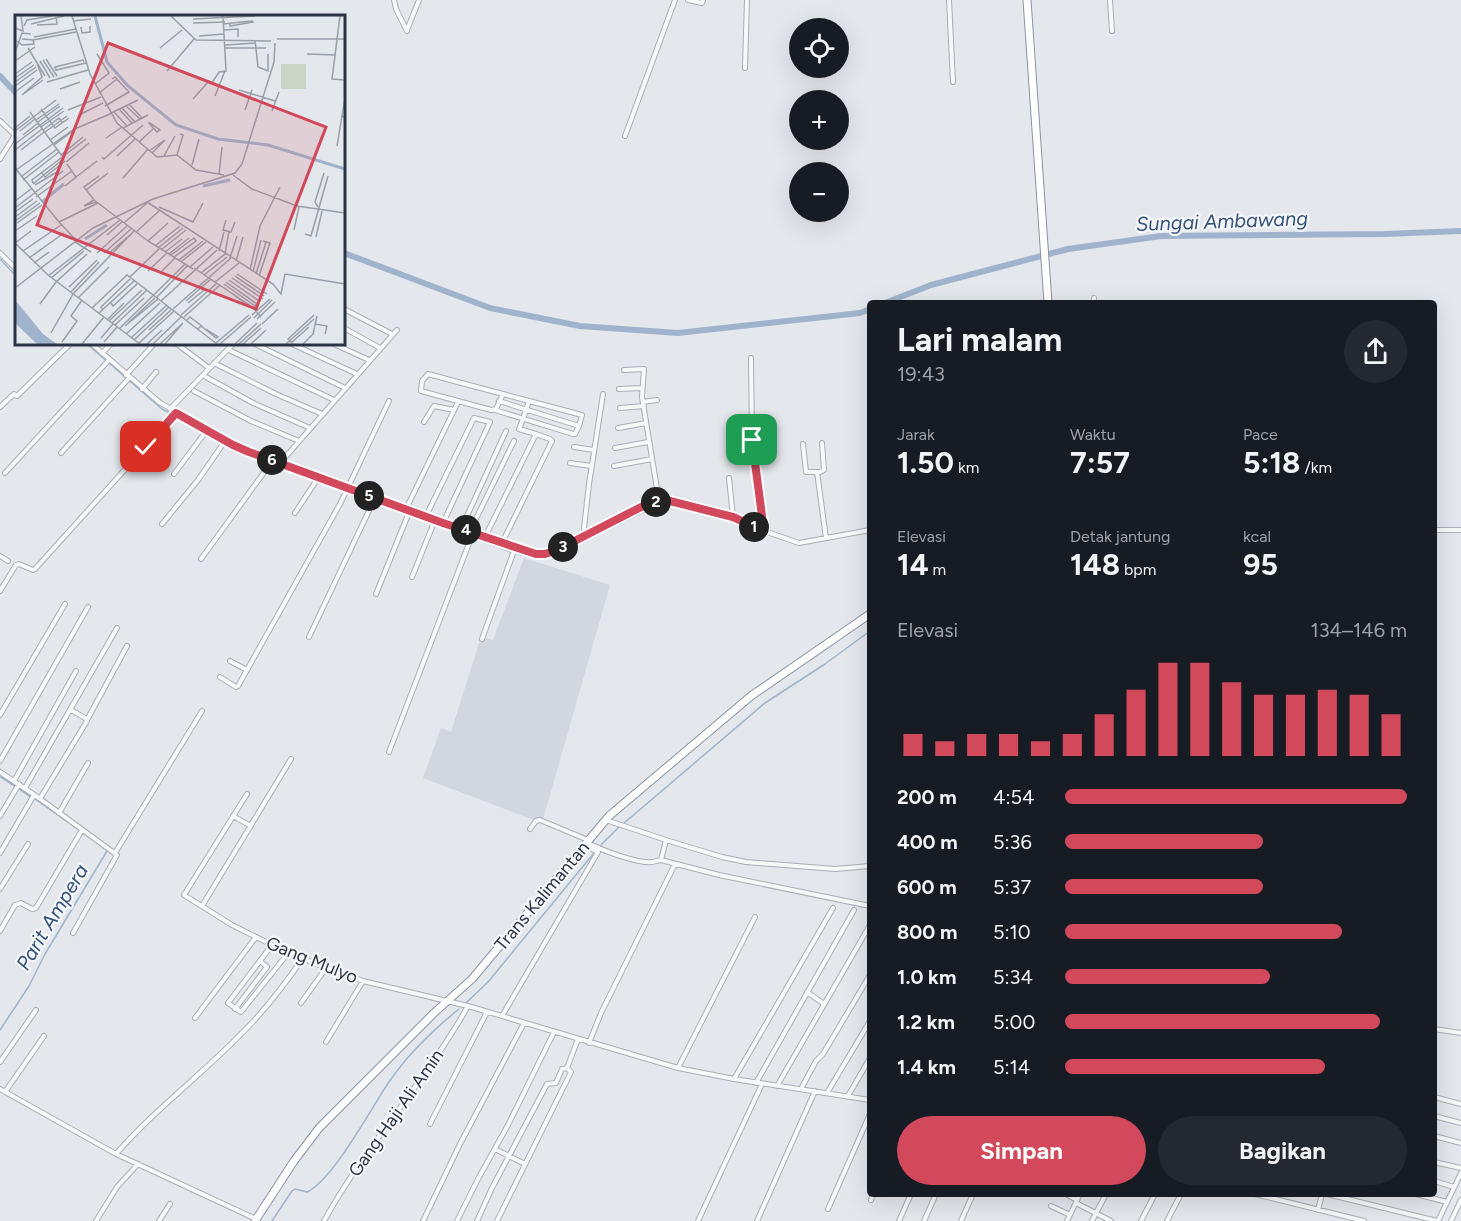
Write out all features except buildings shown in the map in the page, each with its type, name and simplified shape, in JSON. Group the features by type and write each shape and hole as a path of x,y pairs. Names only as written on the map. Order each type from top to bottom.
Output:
{"highway":[{"path":"1027,0 1048,300"},
{"name":"Trans Kalimantan","path":"256,1220 294,1161 319,1128 483,966 605,820 751,696 867,616"}],"street":[{"path":"394,0 407,31 419,0"},
{"path":"625,136 675,0"},
{"path":"688,0 702,3 703,0"},
{"path":"745,68 747,0"},
{"path":"949,0 953,82"},
{"path":"1110,0 1112,31"},
{"path":"0,121 15,134"},
{"path":"0,159 15,136"},
{"path":"0,254 15,268"},
{"path":"345,310 392,334"},
{"path":"345,329 380,348"},
{"path":"280,463 396,330"},
{"path":"0,407 14,394 17,396 69,345"},
{"path":"93,345 142,389 176,413 225,441 347,491 502,543 514,552 545,554 647,504 666,500 733,517 799,543 867,531"},
{"path":"102,353 110,345"},
{"path":"61,453 153,345"},
{"path":"178,345 209,368"},
{"path":"170,409 231,345"},
{"path":"257,345 345,388"},
{"path":"294,345 357,374"},
{"path":"336,345 369,360"},
{"path":"231,351 334,400"},
{"path":"751,358 752,440 764,531"},
{"path":"5,473 109,360"},
{"path":"214,363 322,414"},
{"path":"624,370 644,369 641,388 659,501"},
{"path":"142,389 156,372"},
{"path":"428,374 503,393 580,414 582,416 579,426 574,435 495,410 420,391 420,388 424,376 428,374"},
{"path":"206,377 253,403 310,428"},
{"path":"620,389 641,388"},
{"path":"194,391 251,421 299,441"},
{"path":"495,410 503,393"},
{"path":"583,537 591,466 603,394"},
{"path":"220,677 237,687 347,491 389,400"},
{"path":"620,408 657,400"},
{"path":"499,401 579,426"},
{"path":"502,543 552,441 519,429 529,401"},
{"path":"376,594 409,512 458,402"},
{"path":"424,422 433,406 454,410"},
{"path":"0,591 16,565 35,569 176,413"},
{"path":"426,516 474,418 490,422 443,523"},
{"path":"618,428 646,423"},
{"path":"174,474 207,430"},
{"path":"461,529 506,431"},
{"path":"485,537 536,435"},
{"path":"162,524 225,441"},
{"path":"389,752 472,533 514,441"},
{"path":"615,448 648,442"},
{"path":"803,444 807,473 824,470 822,443"},
{"path":"574,447 594,450"},
{"path":"614,466 652,459"},
{"path":"201,559 274,460"},
{"path":"570,463 591,466"},
{"path":"817,472 826,538"},
{"path":"296,513 318,478"},
{"path":"729,478 733,517"},
{"path":"309,637 374,500"},
{"path":"412,577 434,522"},
{"path":"1437,530 1461,530"},
{"path":"482,639 514,552"},
{"path":"0,556 8,561"},
{"path":"0,715 65,604"},
{"path":"0,761 88,607"},
{"path":"25,788 117,628"},
{"path":"0,853 87,721 127,646"},
{"path":"230,661 247,670"},
{"path":"14,781 76,671"},
{"path":"71,710 86,718 87,721"},
{"path":"115,853 202,711"},
{"path":"202,906 291,759"},
{"path":"59,813 88,763"},
{"path":"0,772 38,797 115,853 117,857 73,933"},
{"path":"0,816 19,784"},
{"path":"247,794 233,816 251,826"},
{"name":"Gang Mulyo","path":"233,816 184,894 272,945 363,981 449,1000 678,1068 762,1084 867,1099"},
{"path":"530,828 540,820 597,849 641,861 661,860 867,905"},
{"path":"605,820 722,857 746,862 835,869 867,866"},
{"path":"0,931 15,905 21,903 32,909 36,908 82,830"},
{"path":"661,860 666,840"},
{"path":"0,889 28,844"},
{"path":"502,1016 598,853 597,849"},
{"path":"589,1042 601,1013 675,864"},
{"path":"734,1079 833,908"},
{"path":"756,1083 854,910"},
{"path":"678,1068 755,917"},
{"path":"777,1086 867,930"},
{"path":"195,1018 256,937"},
{"path":"272,945 228,1003 235,1009 243,1012 289,952"},
{"path":"116,1154 246,1030 276,996 303,958"},
{"path":"235,1009 267,967 260,961"},
{"path":"301,1003 326,968"},
{"path":"801,1089 816,1060 823,1054 867,980"},
{"path":"326,1042 363,981"},
{"path":"807,992 824,1004"},
{"name":"Gang Haji Ali Amin","path":"324,1221 352,1176 446,1042 465,1005"},
{"path":"0,1062 36,1010"},
{"path":"430,1124 487,1012"},
{"path":"423,1221 460,1144 524,1023"},
{"path":"827,1093 867,1026"},
{"path":"1437,1029 1461,1033"},
{"path":"457,1221 554,1032"},
{"path":"6,1092 44,1036"},
{"path":"477,1221 547,1084 556,1083 562,1069 567,1068 578,1040"},
{"path":"848,1096 867,1063"},
{"path":"497,1221 571,1072 567,1068"},
{"path":"698,1221 762,1084"},
{"path":"0,1089 116,1154 256,1220"},
{"path":"757,1221 815,1091"},
{"path":"1437,1098 1461,1104"},
{"path":"1437,1117 1461,1123"},
{"path":"828,1209 867,1121"},
{"path":"1437,1137 1461,1143"},
{"path":"495,1149 525,1164"},
{"path":"1437,1163 1461,1168"},
{"path":"96,1221 117,1187 138,1164"},
{"path":"1339,1197 1438,1221 1461,1173"},
{"path":"1437,1182 1454,1187"},
{"path":"899,1221 910,1197"},
{"path":"924,1221 935,1197"},
{"path":"961,1221 972,1197"},
{"path":"1070,1197 1111,1221"},
{"path":"1067,1221 1078,1197"},
{"path":"1092,1221 1104,1197"},
{"path":"1141,1221 1153,1197"},
{"path":"1167,1221 1179,1197"},
{"path":"1267,1197 1364,1221"},
{"path":"1318,1210 1321,1197"},
{"path":"1428,1197 1447,1202"},
{"path":"1450,1221 1461,1200"},
{"path":"159,1221 170,1204"},
{"path":"1051,1206 1070,1215"}],"shaded area":[{"path":"524,558 610,585 542,823 423,778 441,728 451,732 481,637 493,640"}],"waterway":[{"name":"Sungai Ambawang","path":"0,76 15,92"},
{"name":"Sungai Ambawang","path":"893,300 931,285 1068,249 1161,236 1461,231"},
{"name":"Sungai Ambawang","path":"345,253 490,308 580,326 678,333 860,313 867,310"},
{"path":"0,259 15,275"},
{"path":"88,345 162,409 203,431"},
{"path":"207,434 233,448 343,491"},
{"path":"348,493 511,552 537,558 563,552 658,505"},
{"path":"623,824 765,703 867,633"},
{"path":"0,775 15,785"},
{"path":"20,788 30,795"},
{"path":"35,799 79,830"},
{"path":"599,847 619,827"},
{"name":"Parit Ampera","path":"0,1030 29,986 45,954 107,851"},
{"path":"465,1004 488,982 594,853"},
{"path":"272,1221 292,1191 295,1189 307,1192 318,1185 329,1173 404,1062 430,1034 459,1009"}],"route":[{"path":"146,447 176,413 249,452 521,550 548,554 647,504 666,500 733,517 764,531 752,440"}]}
